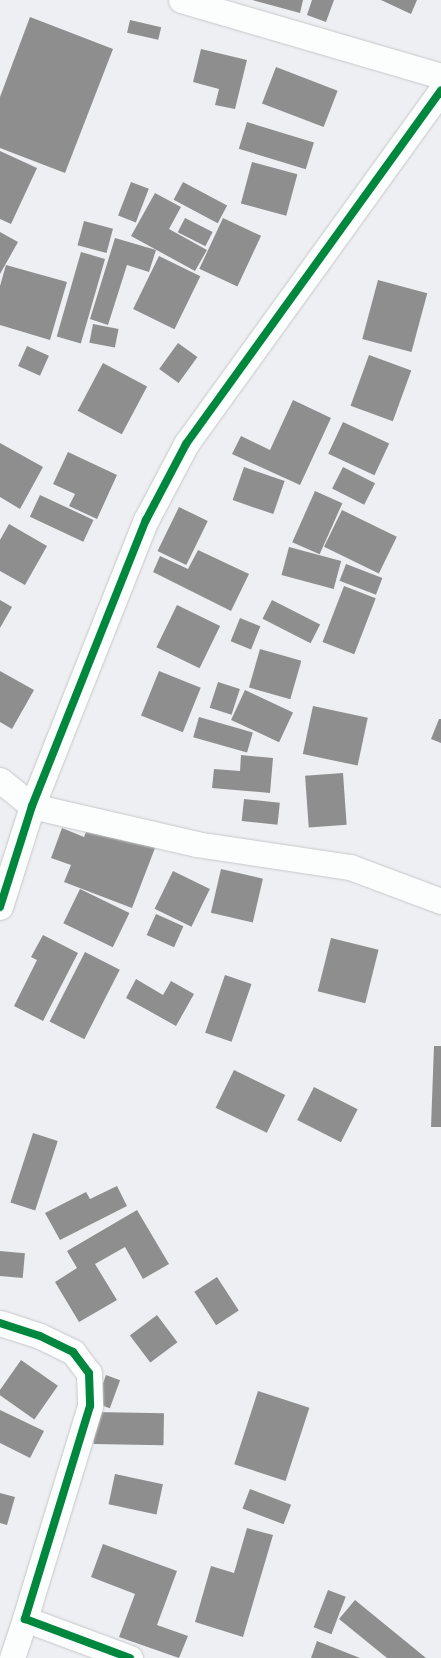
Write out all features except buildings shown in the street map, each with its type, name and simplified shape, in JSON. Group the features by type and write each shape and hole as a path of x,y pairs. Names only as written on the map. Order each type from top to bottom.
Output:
{"street":[{"path":"181,0 441,76"},
{"path":"0,907 32,806 146,520 186,444 441,90"},
{"path":"0,780 32,806 196,844 350,867 441,901"},
{"path":"0,1323 40,1336 73,1352 89,1373 90,1406 12,1658"},
{"path":"25,1619 130,1658"}],"cycle path":[{"path":"0,907 32,806 146,520 186,444 441,90"},
{"path":"0,1323 40,1336 73,1352 89,1373 90,1406 25,1619 130,1658"}]}
